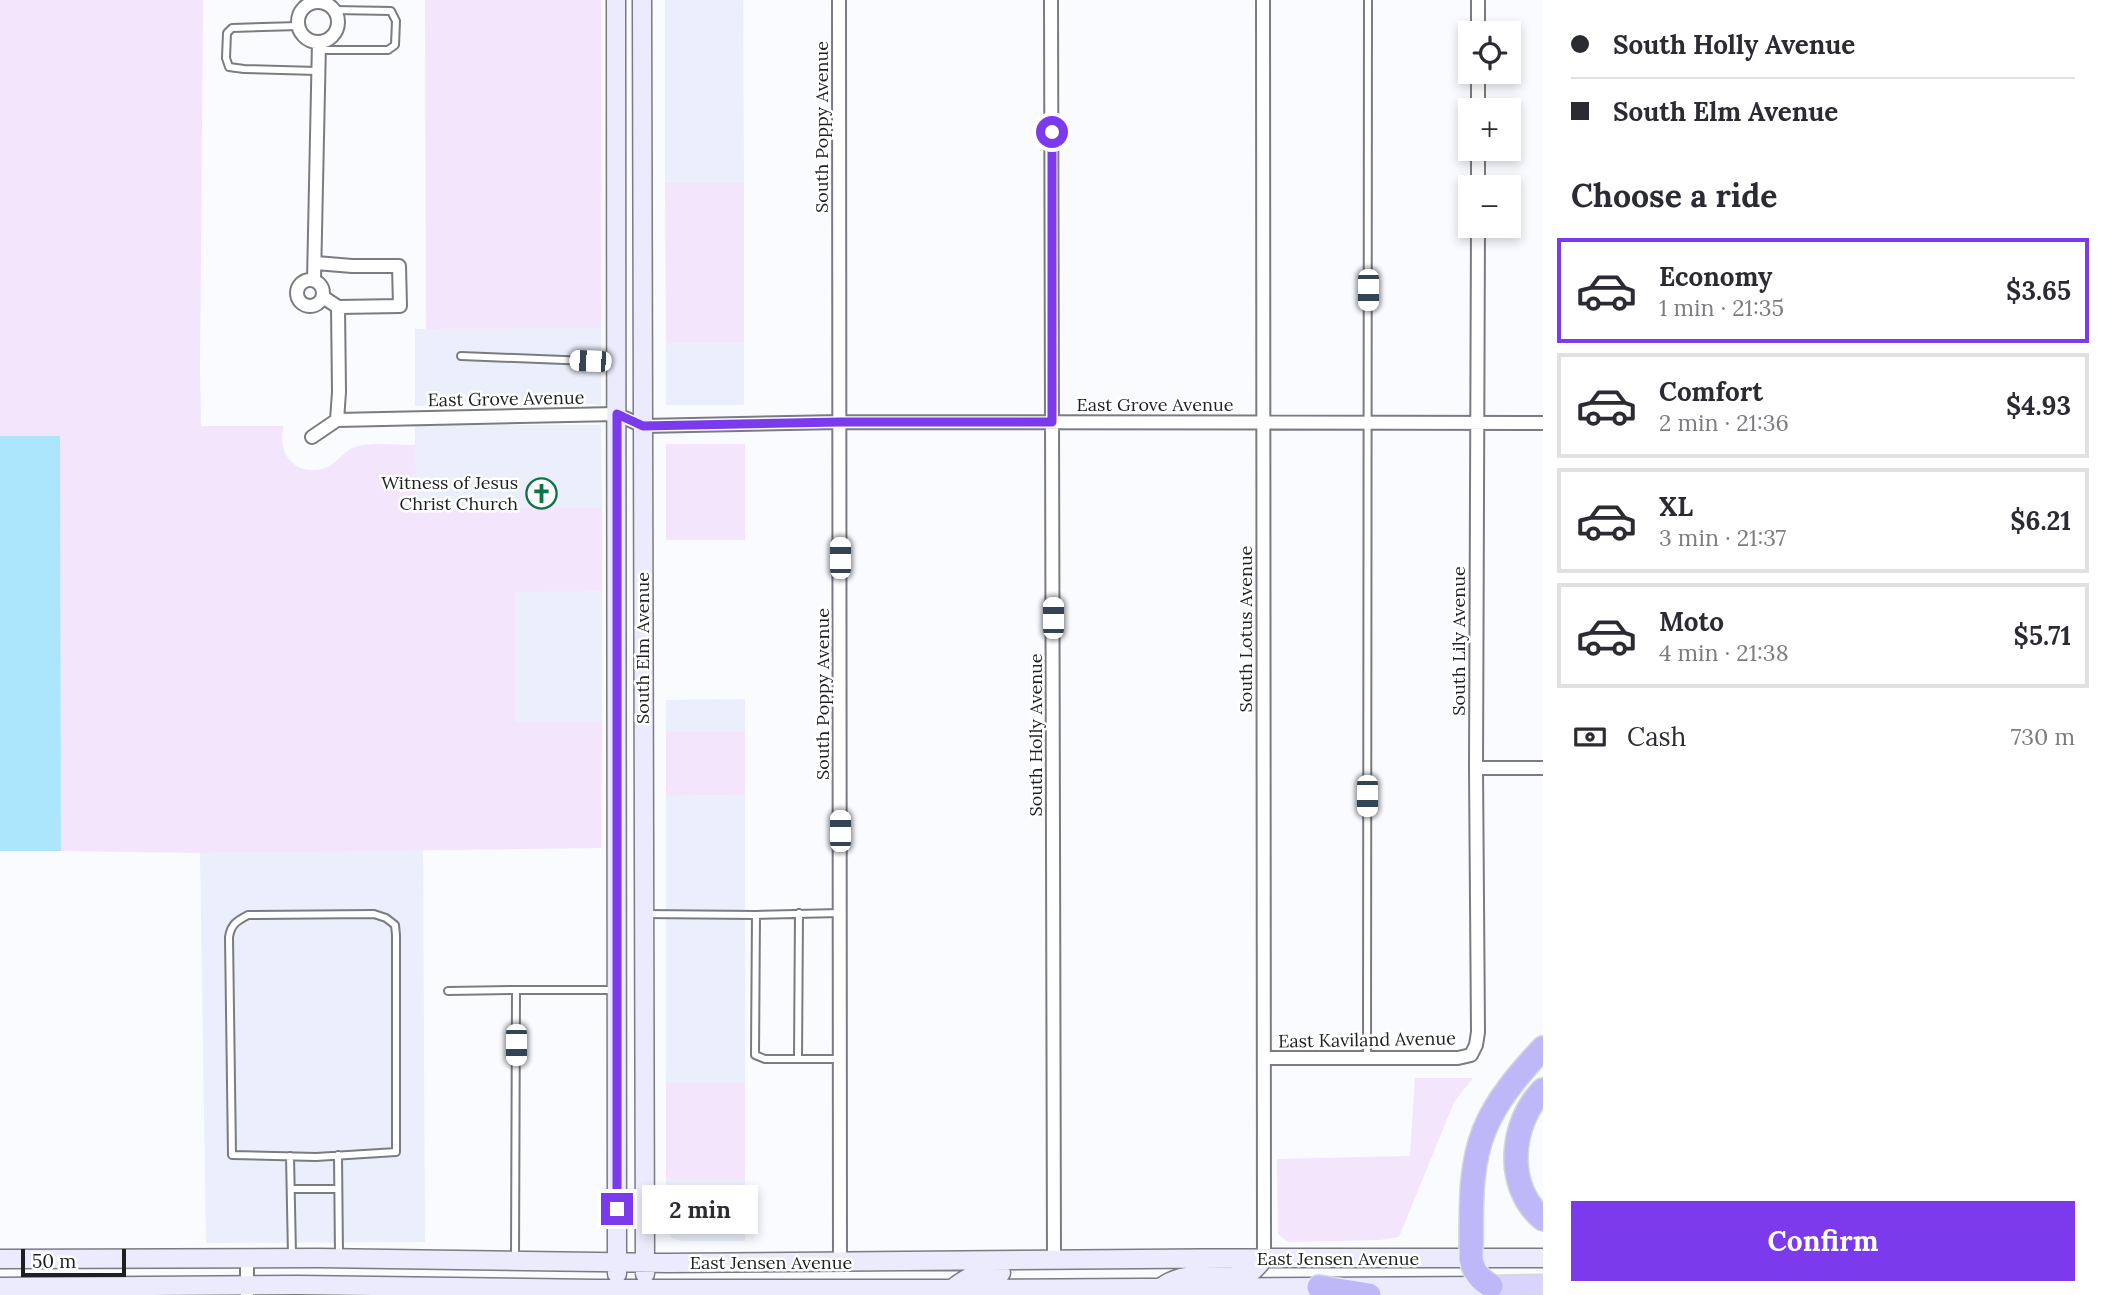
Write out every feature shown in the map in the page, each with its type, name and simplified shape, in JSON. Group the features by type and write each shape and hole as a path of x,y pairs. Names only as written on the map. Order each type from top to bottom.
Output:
{"highway":[{"path":"1491,1286 1481,1280 1471,1259 1473,1185 1477,1154 1483,1132 1492,1114 1510,1087 1543,1048"},
{"path":"1543,1090 1521,1124 1516,1144 1516,1164 1527,1199 1543,1219"},
{"path":"1319,1287 1369,1295"}],"main road":[{"name":"South Elm Avenue","path":"615,0 617,1292"},
{"name":"South Elm Avenue","path":"642,0 645,1292"},
{"name":"East Jensen Avenue","path":"0,1259 339,1258 644,1263 1543,1258"},
{"path":"1160,1288 1186,1275 1248,1273 1264,1258"},
{"path":"952,1292 967,1277 978,1273 1034,1272 1054,1261"},
{"name":"East Jensen Avenue","path":"0,1287 617,1292 952,1292 1160,1288 1193,1292 1319,1287 1543,1286"}],"street":[{"name":"South Poppy Avenue","path":"839,0 840,1262"},
{"name":"South Holly Avenue","path":"1051,0 1054,1261"},
{"name":"South Lotus Avenue","path":"1263,0 1264,1258"},
{"path":"1478,0 1478,21"},
{"path":"318,1 334,10 338,21 335,33 318,46 306,37 299,26 305,7 318,1"},
{"path":"314,280 318,46"},
{"name":"South Lily Avenue","path":"1471,1055 1478,1032 1478,238"},
{"path":"316,263 399,266 400,306 338,307 323,297"},
{"path":"314,280 323,289 323,297 314,306 305,305 299,299 297,290 305,281 314,280"},
{"path":"312,438 337,421 338,307"},
{"name":"East Grove Avenue","path":"337,421 617,414 643,426 840,422 1543,423"},
{"path":"1476,768 1543,768"},
{"name":"East Kaviland Avenue","path":"1264,1058 1441,1059 1471,1055"},
{"path":"247,1258 247,1290"}],"lane":[{"path":"1367,1059 1368,0"},
{"path":"318,46 388,50 396,45 396,21 391,11 334,10"},
{"path":"299,26 232,28 226,33 226,58 229,66 244,69 318,71"},
{"path":"461,356 616,362"},
{"path":"643,914 756,915 840,912"},
{"path":"374,914 386,918 395,925 396,1152 290,1156 232,1155 231,928 248,915 374,914"},
{"path":"798,1059 799,914"},
{"path":"756,915 755,1055 765,1059 840,1059"},
{"path":"448,990 617,990"},
{"path":"515,1261 516,990"},
{"path":"338,1155 339,1258"},
{"path":"290,1156 292,1258"},
{"path":"291,1189 338,1189"}],"shaded area":[{"path":"0,0 203,0 201,426 284,426 282,442 286,454 292,463 309,470 327,467 359,446 415,445 416,508 602,508 602,591 515,592 515,722 602,722 601,848 200,853 61,851 60,436 0,436"},
{"path":"425,0 601,0 601,328 426,329"},
{"path":"665,0 743,0 744,183 665,183"},
{"path":"665,183 744,183 744,343 666,343"},
{"path":"601,328 601,406 415,406 415,329"},
{"path":"666,343 744,343 744,405 666,405"},
{"path":"415,425 601,425 602,508 415,508"},
{"path":"666,444 745,444 745,540 666,540"},
{"path":"515,591 602,591 602,722 515,722"},
{"path":"745,699 745,732 666,732 666,700"},
{"path":"666,732 745,732 745,795 666,796"},
{"path":"745,795 745,1083 666,1083 666,796"},
{"path":"423,849 425,1242 206,1243 200,853"},
{"path":"1415,1078 1473,1078 1454,1102 1399,1237 1380,1240 1288,1242 1278,1234 1277,1159 1410,1156"},
{"path":"666,1083 745,1083 745,1179 666,1179"},
{"path":"666,1179 745,1179 745,1241 681,1241 672,1238 667,1230"}],"water":[{"path":"0,436 60,436 61,851 0,851"}],"place":[{"name":"Witness of Jesus Christ Church","path":"541,493"}],"route":[{"path":"617,1209 617,414 643,426 1052,422 1052,132"}]}
